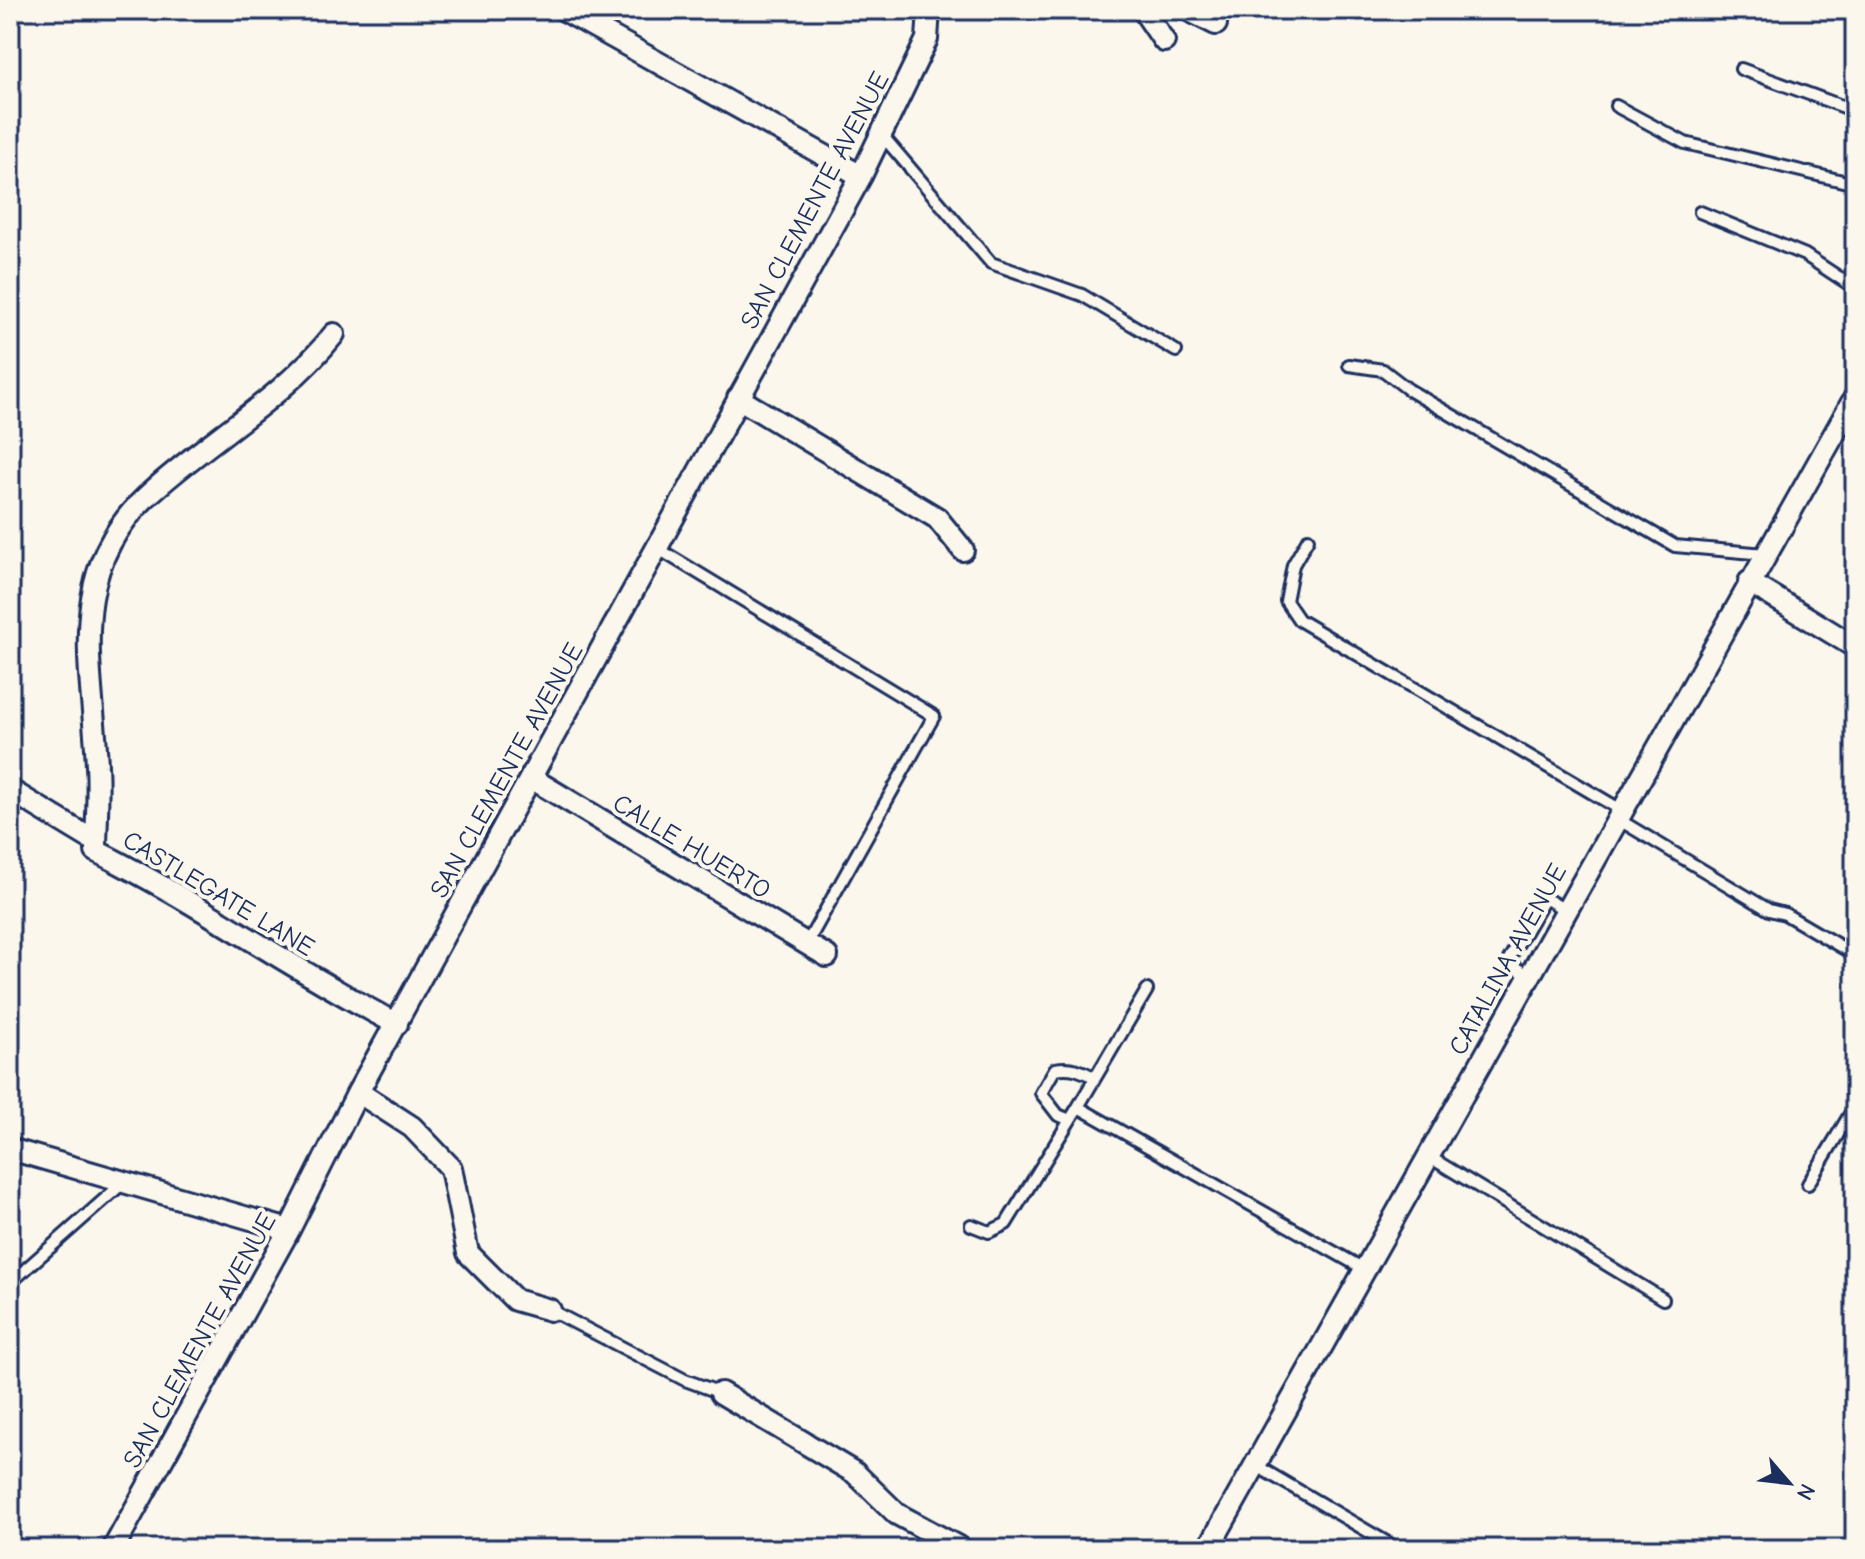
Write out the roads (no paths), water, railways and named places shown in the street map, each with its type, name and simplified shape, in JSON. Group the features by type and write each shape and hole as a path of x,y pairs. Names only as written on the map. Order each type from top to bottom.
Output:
{"street":[{"path":"564,10 861,176"},
{"name":"SAN CLEMENTE AVENUE","path":"113,1549 289,1230 358,1092 861,176 927,39 929,10"},
{"path":"1143,10 1164,41"},
{"path":"1188,10 1216,24"},
{"name":"CASTLEGATE LANE","path":"334,334 308,367 145,497 118,529 97,572 87,632 98,768 96,851 169,887 287,964 397,1024"},
{"name":"CATALINA AVENUE","path":"1208,1549 1855,397"},
{"path":"738,398 937,518 963,550"},
{"path":"1749,582 1855,647"},
{"name":"CALLE HUERTO","path":"531,778 827,956"},
{"path":"10,790 96,842"},
{"path":"358,1092 412,1127 451,1168 468,1253 515,1300 550,1310"},
{"path":"10,1149 289,1230"},
{"path":"721,1393 855,1473 897,1514 962,1549"}],"lane":[{"path":"1741,69 1855,111"},
{"path":"1616,106 1685,143 1855,184"},
{"path":"881,134 991,263 1082,295 1176,351"},
{"path":"1700,212 1805,255 1855,288"},
{"path":"1349,365 1383,370 1409,390 1675,546 1765,554"},
{"path":"1308,539 1293,565 1286,601 1299,620 1619,814 1769,910 1785,914 1855,955"},
{"path":"657,548 934,716 806,945"},
{"path":"971,1225 989,1232 1006,1224 1147,990"},
{"path":"1070,1120 1058,1115 1041,1093 1044,1087 1055,1069 1078,1069 1095,1078"},
{"path":"1808,1184 1855,1106"},
{"path":"1078,1107 1364,1269"},
{"path":"1427,1155 1663,1299"},
{"path":"10,1283 125,1182"},
{"path":"550,1310 685,1380 721,1393"},
{"path":"1254,1464 1398,1549"}]}
